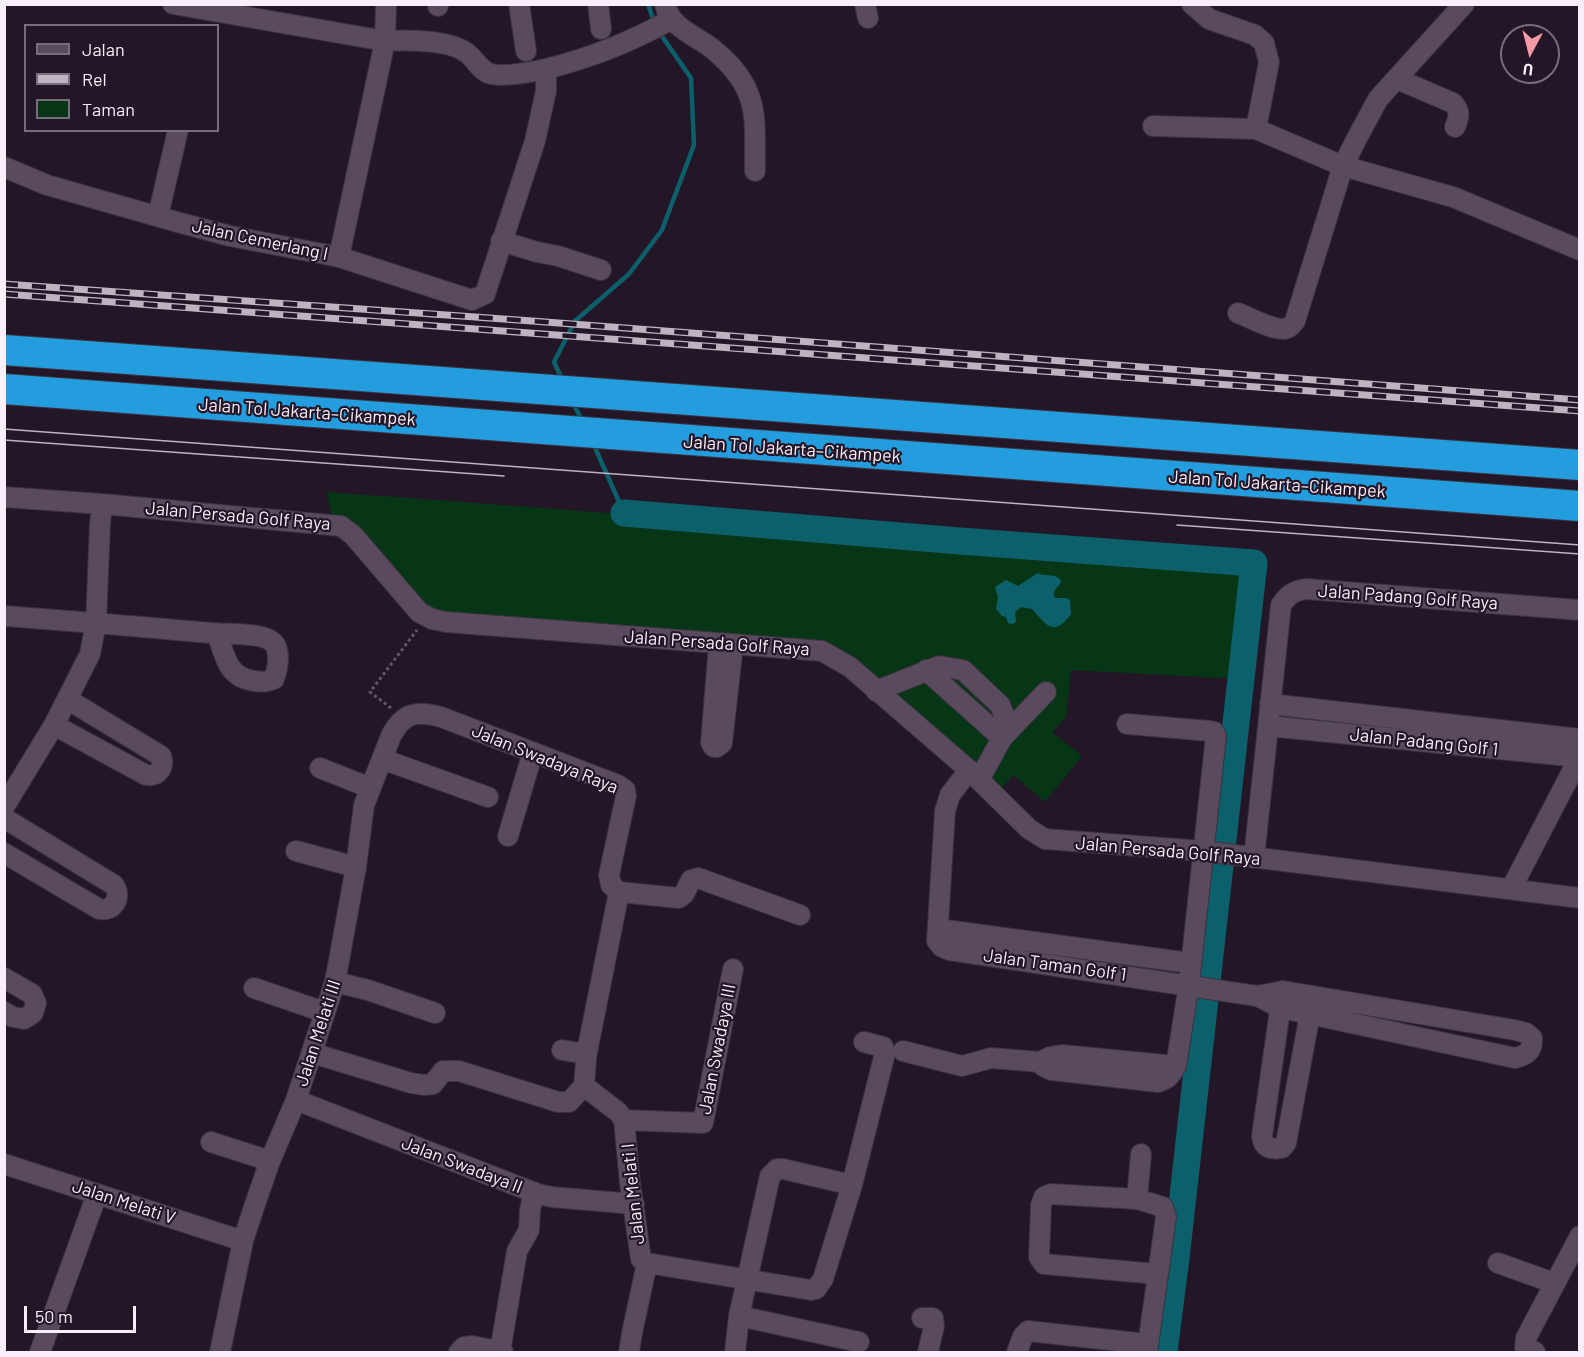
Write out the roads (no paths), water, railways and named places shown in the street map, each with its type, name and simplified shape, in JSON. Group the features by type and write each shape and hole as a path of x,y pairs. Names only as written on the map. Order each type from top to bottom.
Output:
{"highway":[{"path":"4,350 1580,465"},
{"name":"Jalan Tol Jakarta–Cikampek","path":"4,389 1580,506"}],"street":[{"path":"173,4 385,41 417,39 457,48 467,53 483,70 494,75 530,72 585,58 660,21 713,49 735,70 749,94 753,116 754,171"},
{"name":"Jalan Cemerlang I","path":"4,167 48,185 230,236 339,257 385,41 386,4"},
{"path":"519,4 526,51"},
{"path":"598,4 601,29"},
{"path":"1192,4 1209,19 1254,35 1264,43 1269,62 1256,129"},
{"path":"1238,313 1264,324 1284,329 1290,327 1295,321 1343,166 1378,99 1464,4"},
{"path":"339,257 472,300 485,294 535,141 546,91 546,69"},
{"path":"1397,79 1453,103 1459,109 1455,127"},
{"path":"1153,126 1256,129 1343,166 1453,197 1580,250"},
{"path":"158,216 178,132"},
{"path":"501,241 537,252 550,253 602,270"},
{"name":"Jalan Persada Golf Raya","path":"4,497 341,526 353,535 414,608 422,615 446,622 822,651 850,667 974,775 1029,829 1045,838 1206,851 1580,897"},
{"path":"4,807 54,725 90,654 96,623 98,545 102,504"},
{"name":"Jalan Padang Golf Raya","path":"1246,857 1268,726 1281,605 1296,590 1580,610"},
{"path":"4,616 217,633"},
{"path":"876,691 939,666 963,670 1000,705 1004,715 1002,738"},
{"path":"938,929 945,811 950,795 974,775 1002,738 1046,692"},
{"path":"54,725 146,775 155,775 160,771 163,760 161,756 67,699"},
{"name":"Jalan Padang Golf 1","path":"1270,704 1580,739"},
{"name":"Jalan Swadaya Raya","path":"407,717 430,714 625,789 626,796 609,875 611,885 619,892 585,1066"},
{"name":"Jalan Melati III","path":"220,1353 243,1241 270,1161 296,1100 335,982 357,867 360,828 369,789 396,727 407,717"},
{"path":"903,1051 963,1066 991,1058 1040,1062 1062,1055 1176,1066 1194,986 1190,963 1206,851 1216,740 1214,732 1126,724"},
{"name":"Jalan Padang Golf 1","path":"1268,726 1579,757"},
{"path":"508,836 533,752"},
{"path":"1511,889 1579,757"},
{"path":"382,759 488,797"},
{"path":"320,768 369,789"},
{"path":"4,818 114,885 118,891 118,898 110,908 99,909 4,853"},
{"path":"296,851 357,867"},
{"path":"619,892 679,898 684,894 691,880 698,878 800,915"},
{"name":"Jalan Taman Golf 1","path":"1190,963 938,929 937,941 949,950 1194,986"},
{"name":"Jalan Swadaya III","path":"624,1120 703,1123 733,969"},
{"path":"4,978 32,994 36,1003 29,1017 19,1019 4,1012"},
{"path":"335,982 368,990 435,1013"},
{"path":"1194,986 1312,1005 1409,1012 1515,1030 1526,1033 1532,1038 1532,1045 1530,1051 1515,1058 1405,1035 1312,1005"},
{"path":"254,988 324,1012"},
{"path":"1282,1000 1262,1136 1263,1144 1269,1148 1282,1148 1286,1143 1312,1005"},
{"path":"1405,1035 1409,1012"},
{"path":"735,1353 739,1316 770,1176 773,1172 783,1169 852,1185 885,1053 883,1047 864,1042"},
{"path":"312,1053 424,1086 433,1084 443,1071 459,1071 558,1102 569,1102 585,1066 562,1050"},
{"name":"Jalan Melati I","path":"585,1066 624,1120 639,1255 647,1263 805,1291 816,1288 823,1279 852,1185"},
{"name":"Jalan Swadaya II","path":"296,1100 534,1192 552,1197 634,1204"},
{"path":"211,1142 270,1161"},
{"path":"1137,1199 1141,1154"},
{"name":"Jalan Melati V","path":"6,1168 97,1194 243,1241"},
{"path":"459,1353 464,1347 472,1346 501,1352 517,1251 529,1230 534,1192"},
{"path":"40,1353 97,1194"},
{"path":"1017,1353 1023,1336 1028,1331 1147,1348 1166,1211 1158,1204 1137,1199 1047,1194 1041,1205 1039,1257 1041,1263 1157,1274"},
{"path":"1535,1353 1526,1347 1526,1338 1580,1236"},
{"path":"629,1353 647,1263"},
{"path":"1498,1263 1554,1283"},
{"path":"739,1316 859,1342"},
{"path":"922,1318 933,1318 934,1326 928,1353"}],"water":[{"path":"1038,573 1060,579 1061,582 1054,591 1054,596 1070,600 1071,614 1055,627 1046,624 1032,609 1021,607 1015,612 1016,622 1008,623 1006,617 996,609 998,597 995,587 1006,580 1018,586"}],"waterway":[{"path":"648,4 654,22"},
{"path":"562,379 554,362 575,321 629,274 662,230 694,145 691,78 659,32"},
{"path":"573,403 583,422"},
{"path":"593,443 624,513"},
{"path":"624,513 1254,563 1164,1352"}],"tram line":[{"path":"4,429 1580,545"},
{"path":"4,440 504,476"},
{"path":"1177,525 1580,554"}],"railway":[{"path":"4,284 532,321 1580,400"},
{"path":"4,294 1580,411"}]}
